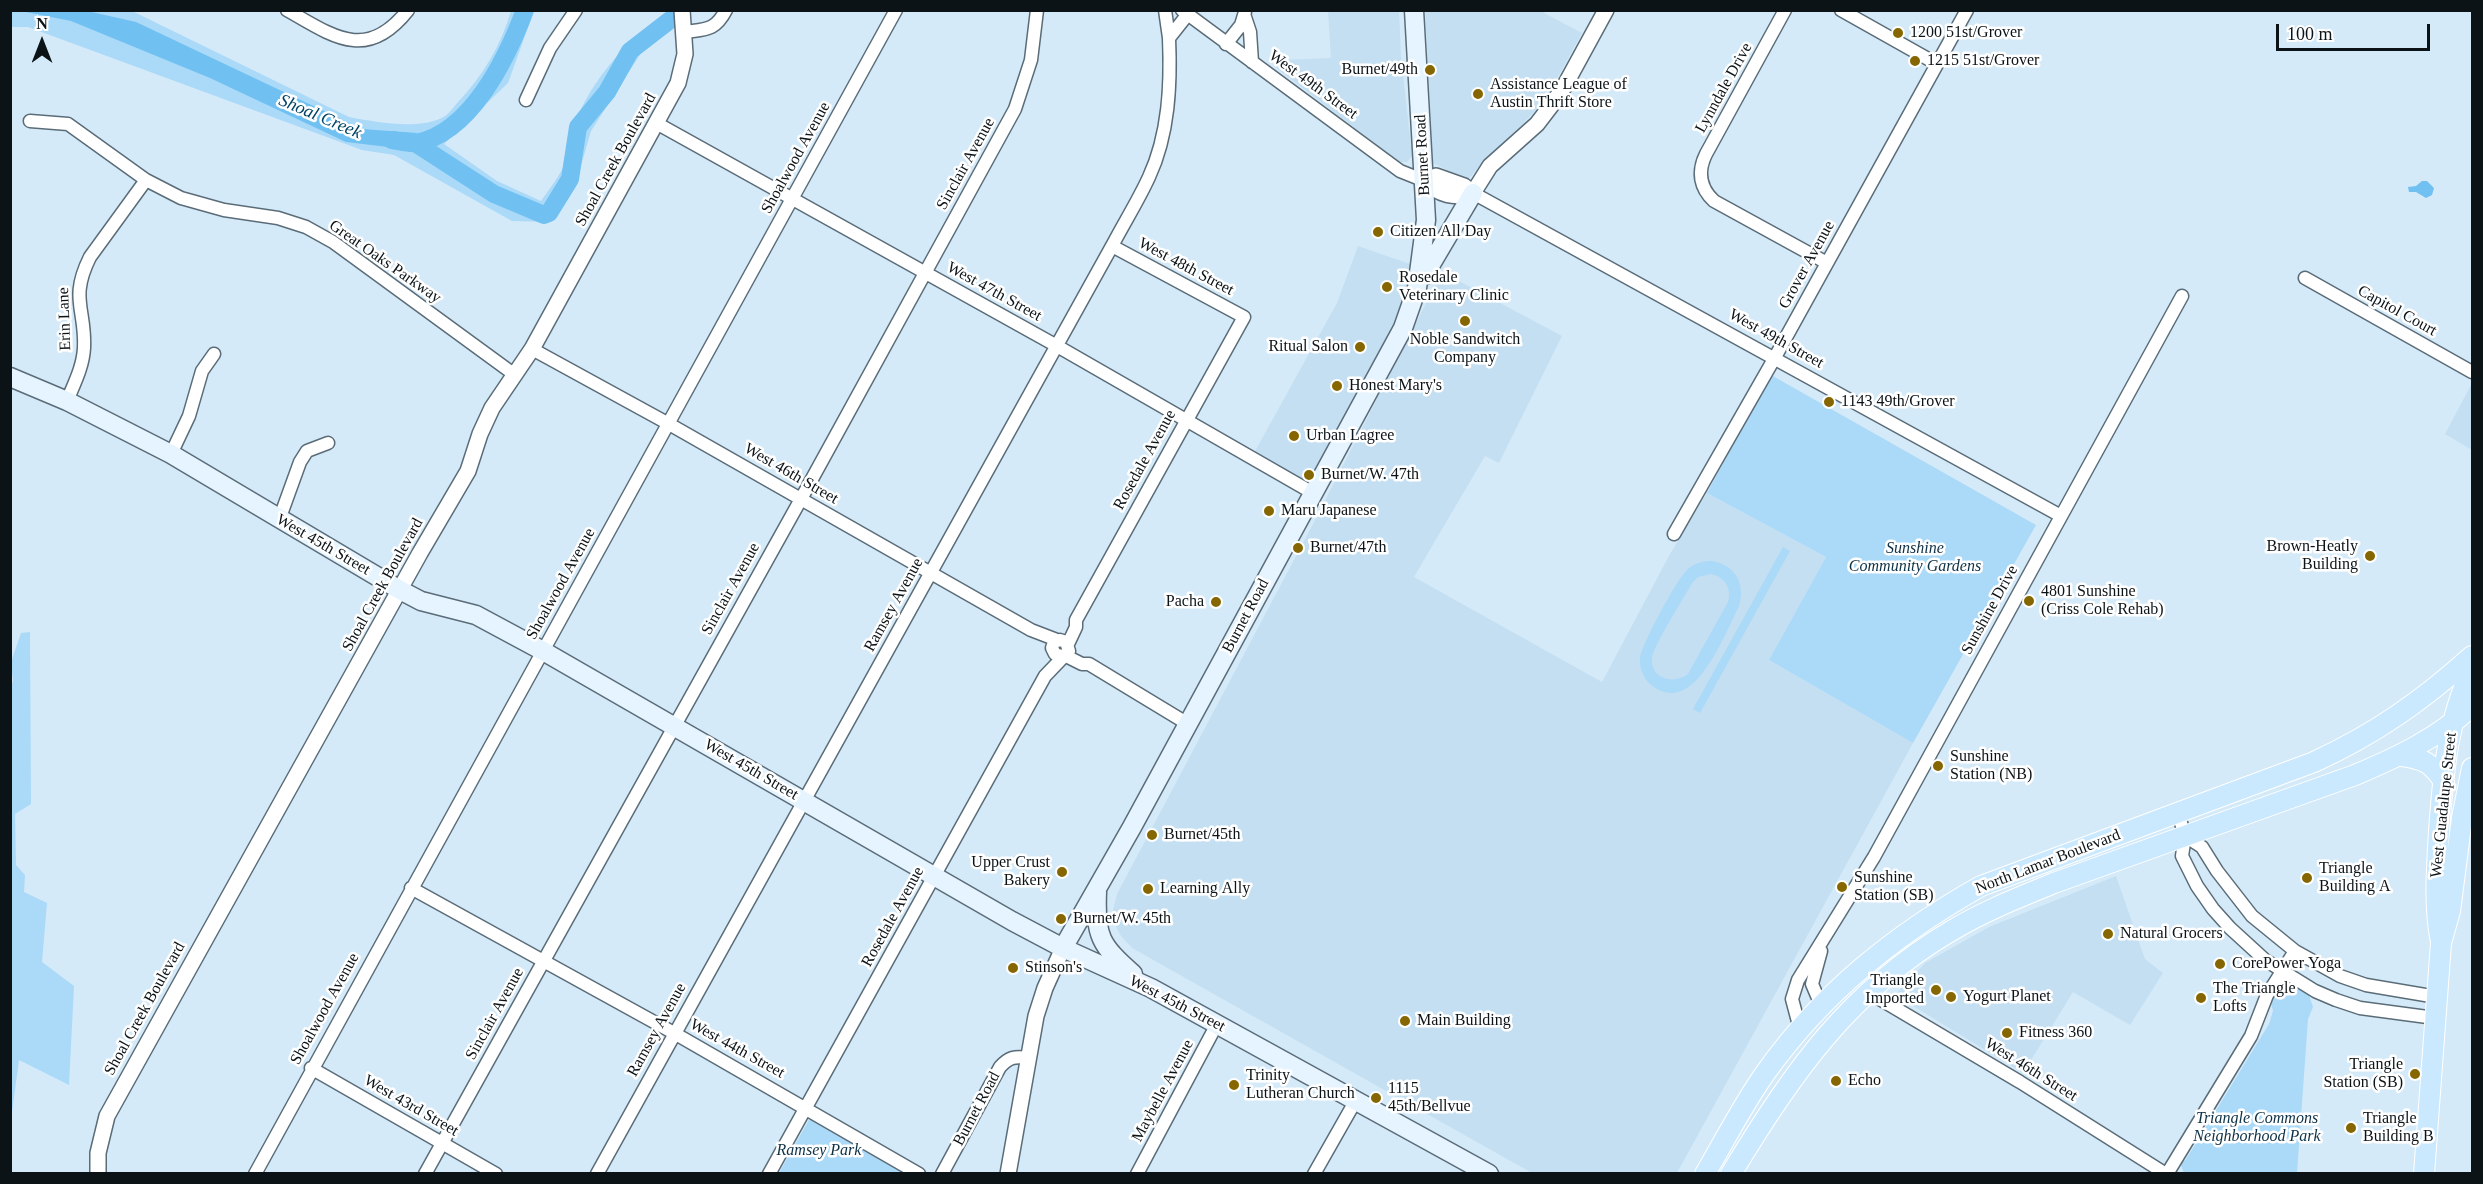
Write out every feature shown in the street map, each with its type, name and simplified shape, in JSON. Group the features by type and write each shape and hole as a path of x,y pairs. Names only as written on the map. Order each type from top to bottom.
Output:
{"main road":[{"name":"Burnet Road","path":"1063,948 1096,892 1401,334 1417,288 1425,243 1425,182 1414,10"},
{"path":"1417,288 1473,193"},
{"name":"West 45th Street","path":"10,377 67,401 171,454 279,520 421,601 476,615 543,651 1012,921 1063,948 1146,985 1487,1173"},
{"name":"North Lamar Boulevard","path":"1705,1173 1765,1072 1800,1029 1821,1005 1901,935 1981,886 2314,762 2357,742 2430,693 2472,656"},
{"name":"West Guadalupe Street","path":"2441,943 2435,908 2444,782 2452,725 2472,670"},
{"name":"North Lamar Boulevard","path":"1731,1173 1766,1115 1818,1043 1873,992 1893,970 1967,922 2054,883 2402,756 2452,725 2472,706"},
{"path":"2402,756 2418,758 2435,767 2444,782"},
{"path":"2262,809 2311,778 2315,772 2314,762"},
{"name":"West Guadalupe Street","path":"2424,1173 2441,943 2450,911 2462,818 2472,768"},
{"path":"1096,892 1097,926 1104,944 1115,958 1146,985"},
{"path":"1956,900 1967,922"},
{"path":"1818,1043 1822,1021 1821,1005"}],"street":[{"path":"287,10 333,36 355,40 372,40 397,25 408,10"},
{"path":"526,100 550,48 576,10"},
{"name":"Shoal Creek Boulevard","path":"98,1173 98,1153 107,1116 468,471 483,425 532,349 658,124 683,68 685,32 682,10"},
{"path":"685,32 710,29 719,23 726,10"},
{"name":"Shoalwood Avenue","path":"255,1173 896,10"},
{"name":"Sinclair Avenue","path":"425,1173 801,499 1022,94 1033,51 1037,10"},
{"name":"Ramsey Avenue","path":"597,1173 1057,346 1149,176 1159,148 1170,90 1169,38 1165,10"},
{"path":"1473,193 1490,166 1537,124 1550,107 1564,87 1606,10"},
{"name":"Lynndale Drive","path":"1785,10 1703,162 1702,184 1714,201 1827,263"},
{"path":"1841,10 1937,64"},
{"name":"Grover Avenue","path":"1674,534 1967,10"},
{"path":"1169,38 1185,12"},
{"name":"West 49th Street","path":"1185,12 1400,171 1425,182 1436,176 1464,186 2061,516"},
{"path":"1226,44 1245,14"},
{"path":"1245,14 1250,32 1251,62"},
{"name":"Great Oaks Parkway","path":"30,121 68,124 146,180 181,198 224,210 278,218 306,227 333,242 515,375"},
{"name":"West 47th Street","path":"658,124 1057,346 1185,422 1313,493"},
{"name":"Erin Lane","path":"67,401 82,364 84,347 78,287 82,271 146,180"},
{"name":"West 48th Street","path":"1112,246 1244,317"},
{"name":"Capitol Court","path":"2305,278 2472,372"},
{"name":"Sunshine Drive","path":"1800,1029 1793,1006 1793,992 1809,961 1825,939 1874,857 2182,296"},
{"name":"Rosedale Avenue","path":"769,1173 1045,676 1051,672 1070,623 1076,620 1244,317"},
{"name":"West 46th Street","path":"532,349 669,424 1031,630 1037,638 1085,657 1089,664 1188,724"},
{"path":"171,454 189,416 202,371 214,354"},
{"path":"279,520 300,462 307,452 328,443"},
{"path":"2178,813 2185,837 2182,856 2196,886 2213,909 2248,946 2281,971 2315,991 2344,1003 2378,1011 2435,1018"},
{"path":"2185,837 2202,847 2217,871 2252,916 2295,951 2340,976 2366,985 2437,997"},
{"name":"West 44th Street","path":"411,888 544,960 919,1173"},
{"name":"Sunshine Drive","path":"1821,1005 1812,984 1812,978 1825,939"},
{"name":"Burnet Road","path":"942,1173 1000,1067 1007,1059 1028,1058 1039,1004 1063,948"},
{"path":"2167,1173 2251,1036 2267,995 2295,951"},
{"name":"West 46th Street","path":"1873,992 2167,1173"},
{"name":"Maybelle Avenue","path":"1137,1173 1217,1024"},
{"path":"1008,1173 1028,1058"},
{"name":"West 43rd Street","path":"311,1068 496,1173"},
{"path":"1314,1173 1356,1100"}],"shaded area":[{"path":"1328,11 1399,11 1401,56 1412,156 1407,162 1399,162 1275,67 1280,60 1331,58"},
{"path":"1425,11 1545,11 1544,13 1582,33 1547,97 1516,132 1486,158 1467,181 1433,163"},
{"path":"1358,246 1413,265 1407,291 1391,331 1308,484 1254,453 1337,303"},
{"path":"1442,272 1562,336 1499,463 1485,456 1414,577 1602,682 1670,554 1707,493 1826,557 1769,660 1913,743 1677,1173 1532,1173 1132,948 1115,925 1113,910 1117,894 1314,522"},
{"path":"2472,383 2472,450 2445,434"},
{"path":"2116,876 2145,959 2163,973 2130,1025 2073,992 2023,1073 1895,995 1925,963 1989,927"}],"green space":[{"path":"11,11 132,11 349,117 385,123 411,124 435,121 449,113 490,60 511,11 534,11 508,83 444,144 497,181 541,201 563,167 580,112 591,91 609,66 630,43 666,13 673,29 643,50 591,131 580,169 551,222 512,221 394,155 362,150 28,27 11,27"},
{"name":"Sunshine Community Gardens","path":"1771,375 2036,525 1913,743 1769,660 1826,557 1707,493"},
{"path":"1783,547 1790,551 1700,713 1693,709"},
{"path":"1712,561 1727,567 1737,577 1741,590 1739,606 1707,668 1683,690 1669,693 1654,687 1645,678 1640,667 1642,652 1660,613 1682,576 1699,563","holes":["1716,575 1724,580 1728,588 1728,602 1688,674 1676,679 1664,678 1655,671 1652,665 1658,642 1692,583 1698,577"]},
{"path":"30,632 31,804 15,814 16,865 25,875 24,892 47,903 42,962 74,986 69,1085 19,1060 12,1112 11,1174 10,689 13,681 11,662 21,633"},
{"name":"Triangle Commons Neighborhood Park","path":"2285,978 2308,992 2313,1007 2308,1019 2297,1173 2184,1173 2180,1163 2183,1159 2185,1161 2269,1024 2273,1011 2270,1000"},
{"name":"Ramsey Park","path":"810,1118 905,1173 779,1173"}],"water":[{"path":"21,11 87,11 136,22 362,129 417,133 413,150 346,142 210,78 71,21"},
{"path":"2422,181 2427,181 2434,188 2432,195 2426,198 2416,192 2409,192 2408,187 2416,186"}],"waterway":[{"name":"Shoal Creek","path":"392,140 416,143 436,136 454,125 470,109 497,71 525,10"},
{"path":"415,143 494,194 544,215 549,213 570,179 578,127 607,92 630,51 670,20"}],"place":[{"name":"1200 51st/Grover","path":"1898,33"},
{"name":"1215 51st/Grover","path":"1915,61"},
{"name":"Burnet/49th","path":"1430,70"},
{"name":"Assistance League of Austin Thrift Store","path":"1478,94"},
{"name":"Citizen All Day","path":"1378,232"},
{"name":"Rosedale Veterinary Clinic","path":"1387,287"},
{"name":"Noble Sandwitch Company","path":"1465,321"},
{"name":"Ritual Salon","path":"1360,347"},
{"name":"Honest Mary's","path":"1337,386"},
{"name":"1143 49th/Grover","path":"1829,402"},
{"name":"Urban Lagree","path":"1294,436"},
{"name":"Burnet/W. 47th","path":"1309,475"},
{"name":"Maru Japanese","path":"1269,511"},
{"name":"Burnet/47th","path":"1298,548"},
{"name":"Brown-Heatly Building","path":"2370,556"},
{"name":"4801 Sunshine (Criss Cole Rehab)","path":"2029,601"},
{"name":"Pacha","path":"1216,602"},
{"name":"Sunshine Station (NB)","path":"1938,766"},
{"name":"Burnet/45th","path":"1152,835"},
{"name":"Upper Crust Bakery","path":"1062,872"},
{"name":"Triangle Building A","path":"2307,878"},
{"name":"Sunshine Station (SB)","path":"1842,887"},
{"name":"Learning Ally","path":"1148,889"},
{"name":"Burnet/W. 45th","path":"1061,919"},
{"name":"Natural Grocers","path":"2108,934"},
{"name":"CorePower Yoga","path":"2220,964"},
{"name":"Stinson's","path":"1013,968"},
{"name":"Triangle Imported","path":"1936,990"},
{"name":"Yogurt Planet","path":"1951,997"},
{"name":"The Triangle Lofts","path":"2201,998"},
{"name":"Main Building","path":"1405,1021"},
{"name":"Fitness 360","path":"2007,1033"},
{"name":"Triangle Station (SB)","path":"2415,1074"},
{"name":"Echo","path":"1836,1081"},
{"name":"Trinity Lutheran Church","path":"1234,1085"},
{"name":"1115 45th/Bellvue","path":"1376,1098"},
{"name":"Triangle Building B","path":"2351,1128"}]}
